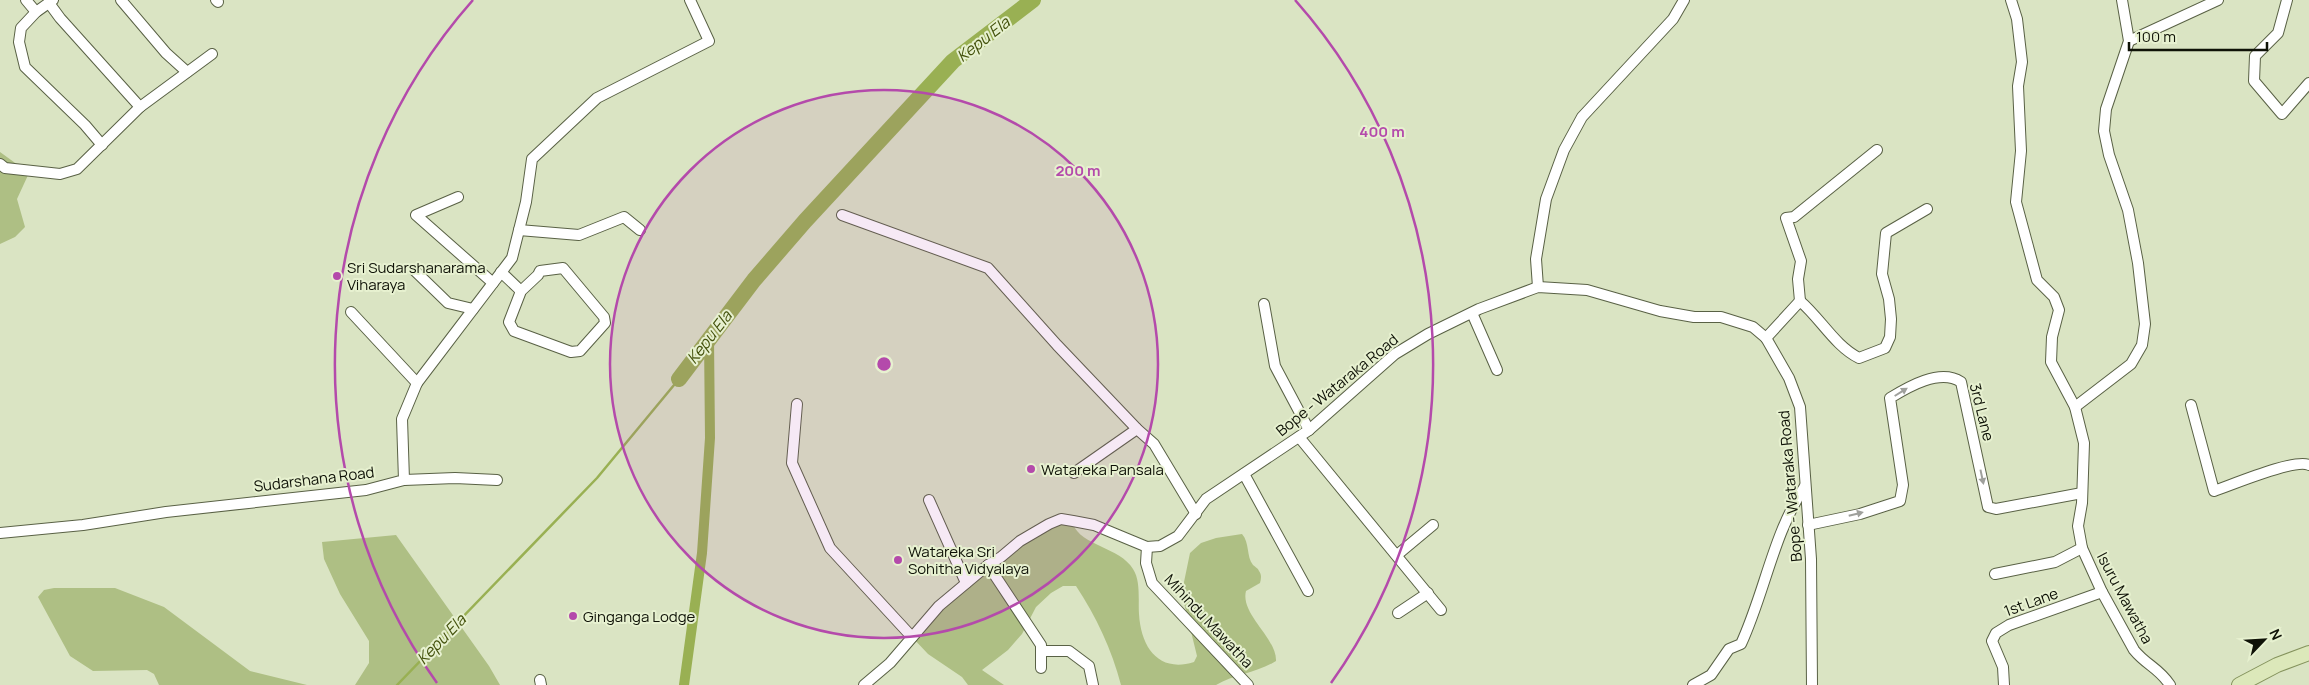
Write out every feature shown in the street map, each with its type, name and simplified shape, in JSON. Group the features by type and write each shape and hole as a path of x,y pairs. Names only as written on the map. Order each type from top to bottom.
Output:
{"main road":[{"path":"2239,685 2276,665 2309,653"}],"street":[{"path":"26,0 36,12"},
{"path":"120,0 166,53 187,72"},
{"path":"404,480 402,419 418,383 512,258 526,202 532,159 597,98 709,41 690,0"},
{"path":"1538,287 1536,259 1546,199 1564,150 1582,117 1673,18 1684,0"},
{"name":"Isuru Mawatha","path":"2011,0 2017,19 2022,62 2018,86 2021,151 2016,202 2037,280 2054,297 2059,310 2052,338 2051,362 2075,407 2084,443 2082,493 2078,526 2082,548 2102,592 2134,650 2140,657 2162,672 2170,685"},
{"path":"2129,41 2218,0"},
{"path":"2287,0 2278,32 2255,56 2254,81 2282,114 2309,83"},
{"path":"102,145 85,125 25,66 19,42 21,28 36,12 51,1 60,18 140,107"},
{"path":"2075,407 2131,364 2142,345 2145,324 2138,263 2128,210 2109,155 2104,131 2106,109 2129,41 2124,1"},
{"path":"0,164 5,168 60,174 77,169 140,107 212,54"},
{"path":"1877,150 1794,216 1786,218 1801,261 1798,279 1800,301 1812,311 1846,351 1859,358 1885,348 1890,337 1889,300 1882,274 1886,233 1927,209"},
{"path":"458,197 416,215 493,282"},
{"path":"842,215 988,268 1136,429 1154,444 1196,514"},
{"path":"519,230 578,235 624,217 640,230"},
{"path":"563,268 604,317 606,323 580,351 571,352 514,331 508,322 521,291 540,271 563,268"},
{"path":"414,270 448,303 473,309"},
{"path":"501,272 521,291"},
{"name":"Bope - Wataraka Road","path":"1147,546 1160,546 1178,536 1206,499 1309,430 1395,354 1428,334 1472,313 1538,287 1587,290 1660,311 1694,317 1721,317 1753,327 1766,338 1789,378 1800,407 1804,440 1812,590 1812,685"},
{"path":"1766,338 1800,301"},
{"path":"1264,304 1275,366 1309,430"},
{"path":"351,312 418,383"},
{"path":"1472,313 1497,370"},
{"name":"3rd Lane","path":"1808,525 1860,514 1900,500 1903,485 1890,398 1909,386 1933,378 1953,376 1961,382 1988,507 1996,509 2082,493"},
{"path":"797,404 792,463 830,548 912,637"},
{"path":"2192,405 2214,491 2287,466 2304,462 2309,465"},
{"path":"1074,473 1136,429"},
{"path":"1299,437 1441,610"},
{"path":"1244,474 1308,591"},
{"name":"Sudarshana Road","path":"0,533 83,525 166,512 366,490 404,480 455,478 497,480"},
{"path":"1693,685 1711,675 1729,650 1741,644 1755,614 1767,570 1790,507 1805,486"},
{"path":"929,500 966,583"},
{"path":"864,685 890,663 939,606 988,564 1001,558 1020,541 1049,524 1061,519 1094,525 1147,546"},
{"path":"1396,555 1434,524"},
{"name":"Mihindu Mawatha","path":"1147,546 1146,563 1152,583 1248,685"},
{"path":"1995,574 2055,562 2082,548"},
{"path":"988,564 1041,645 1041,668"},
{"name":"1st Lane","path":"2004,685 2003,667 1992,641 1996,633 2009,625 2102,592"},
{"path":"1398,613 1428,593"},
{"path":"1042,651 1069,651 1089,666 1093,685"}],"green space":[{"path":"0,152 29,173 17,199 25,227 15,237 0,244"},
{"path":"1049,524 1073,524 1084,537 1127,562 1136,574 1139,591 1139,614 1148,647 1162,661 1171,664 1194,662 1197,656 1184,603 1184,582 1190,553 1201,543 1216,538 1242,534 1246,541 1249,558 1261,574 1260,583 1246,591 1248,608 1271,644 1275,652 1276,661 1216,685 1121,685 1108,646 1090,609 1076,586 1063,586 1051,593 1036,607 1022,634 1008,650 982,670 1004,685 968,685 962,677 928,654 912,637 939,606"},
{"path":"396,535 489,666 500,685 355,685 369,663 369,641 340,594 324,559 322,542"},
{"path":"54,588 115,588 164,607 250,671 307,685 159,685 154,674 147,670 93,671 70,656 38,597 44,590"}],"waterway":[{"name":"Kepu Ela","path":"679,379 754,280 805,221 953,61 1033,0"},
{"path":"684,685 702,553 710,438 709,339"},
{"name":"Kepu Ela","path":"397,685 597,478 679,379"}],"place":[{"name":"Sri Sudarshanarama Viharaya","path":"337,276"},
{"name":"Watareka Pansala","path":"1031,469"},
{"name":"Watareka Sri Sohitha Vidyalaya","path":"898,560"},
{"name":"Ginganga Lodge","path":"573,616"}]}
